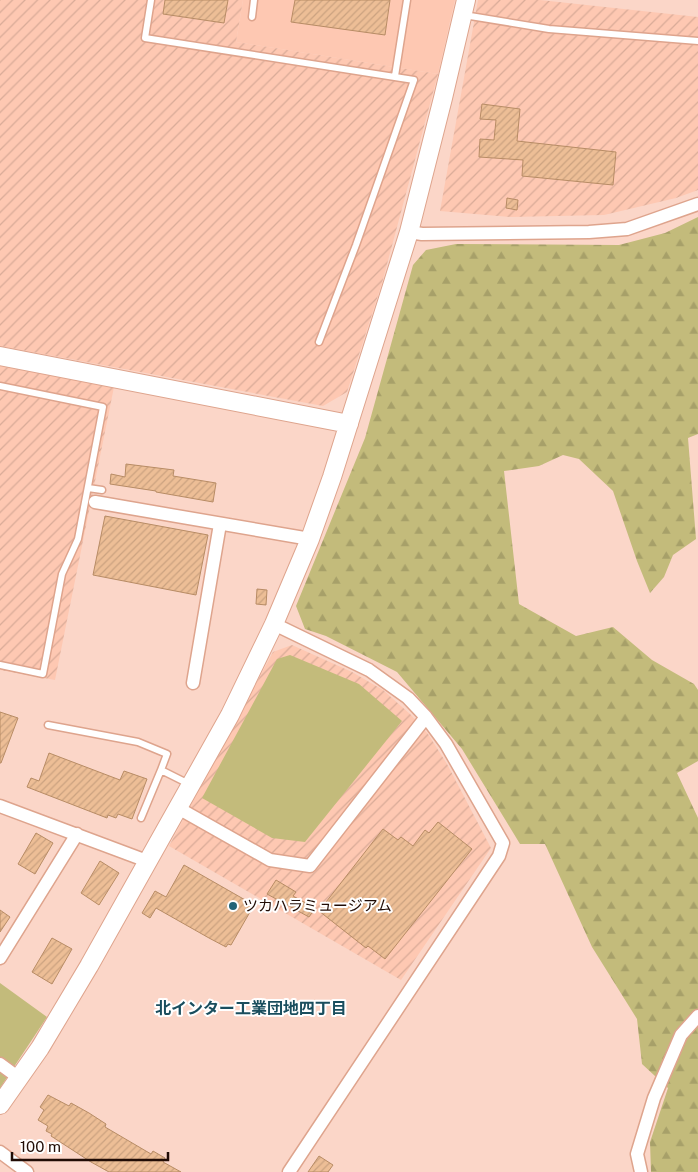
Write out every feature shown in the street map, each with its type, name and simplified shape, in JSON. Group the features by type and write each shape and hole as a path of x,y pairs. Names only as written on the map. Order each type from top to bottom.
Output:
{"street":[{"path":"0,1105 40,1048 89,966 230,715 274,624 310,539 332,477 409,232 464,8"},
{"path":"409,232 422,234 589,232 627,229 698,204"},
{"path":"0,356 349,424"},
{"path":"95,502 310,539"},
{"path":"193,683 220,524"},
{"path":"274,624 369,670 408,698 426,717 446,744 503,843 500,856 289,1172"},
{"path":"178,808 270,860 310,866 426,717"},
{"path":"0,806 147,861"},
{"path":"0,958 77,834"},
{"path":"641,1172 637,1154 654,1098 681,1035 698,1016"},
{"path":"0,1064 19,1078"},
{"path":"0,1152 27,1172"}],"lane":[{"path":"151,0 145,38 414,80 356,245 318,342"},
{"path":"252,18 254,0"},
{"path":"395,76 407,0"},
{"path":"464,8 549,28 698,41"},
{"path":"0,386 103,407 78,539 62,574 43,674 0,665"},
{"path":"88,488 102,490"},
{"path":"48,725 138,742 167,754 141,818"},
{"path":"161,770 190,785"}],"shaded area":[{"path":"0,0 243,0 236,42 438,74 382,283 347,392 323,406 0,346"},
{"path":"243,0 455,0 438,74 236,42"},
{"path":"478,0 540,0 698,17 698,190 676,198 604,215 511,217 440,211"},
{"path":"0,366 114,387 55,680 0,670"},
{"path":"292,645 352,672 383,690 410,714 428,734 447,764 491,848 401,980 169,846 273,652"}],"green space":[{"path":"698,217 698,434 688,438 696,539 673,555 664,577 650,593 613,491 579,459 563,455 539,466 504,471 519,604 576,636 613,627 652,660 694,684 698,690 698,761 677,773 698,818 698,1172 651,1172 650,1142 668,1088 642,1064 637,1019 592,947 545,844 520,844 462,749 397,672 326,636 305,629 296,606 365,438 413,265 426,250 456,244 619,245 665,233"},
{"path":"290,655 359,684 402,721 305,842 272,838 202,798 277,659"},
{"path":"0,983 47,1017 0,1088"}],"building":[{"path":"165,0 228,0 224,23 163,14"},
{"path":"295,0 390,0 385,35 291,22"},
{"path":"482,104 520,109 517,141 616,152 613,185 522,176 523,160 479,157 480,139 494,140 496,120 480,119"},
{"path":"507,198 518,200 517,210 506,208"},
{"path":"126,464 174,470 173,476 216,483 213,502 110,484 111,474 125,477"},
{"path":"105,516 208,535 196,595 93,575"},
{"path":"257,589 267,590 266,605 256,604"},
{"path":"0,712 18,718 1,763 0,763"},
{"path":"49,753 120,780 124,771 147,779 132,819 118,814 116,818 108,815 107,818 27,787 31,778 39,781"},
{"path":"438,822 472,849 385,959 368,946 366,948 319,911 383,829 398,840 401,837 413,846 425,830 429,833"},
{"path":"36,833 53,843 35,874 18,864"},
{"path":"100,861 119,873 99,905 81,893"},
{"name":"ツカハラミュージアム","path":"184,865 254,905 231,945 228,944 226,947 156,908 150,918 142,913 155,891 166,897"},
{"path":"276,880 296,892 293,896 315,908 309,917 267,894"},
{"path":"0,910 10,917 0,932"},
{"path":"52,938 72,949 52,984 32,972"},
{"path":"48,1095 69,1106 71,1103 89,1113 106,1124 105,1127 151,1154 153,1151 165,1158 163,1162 181,1172 109,1172 91,1162 51,1136 52,1134 46,1131 48,1126 38,1120 44,1110 40,1107"},
{"path":"319,1156 333,1165 328,1172 308,1172"}],"place":[{"name":"ツカハラミュージアム","path":"233,906"}],"district":[{"name":"北インター工業団地四丁目","path":"251,1008"}]}
